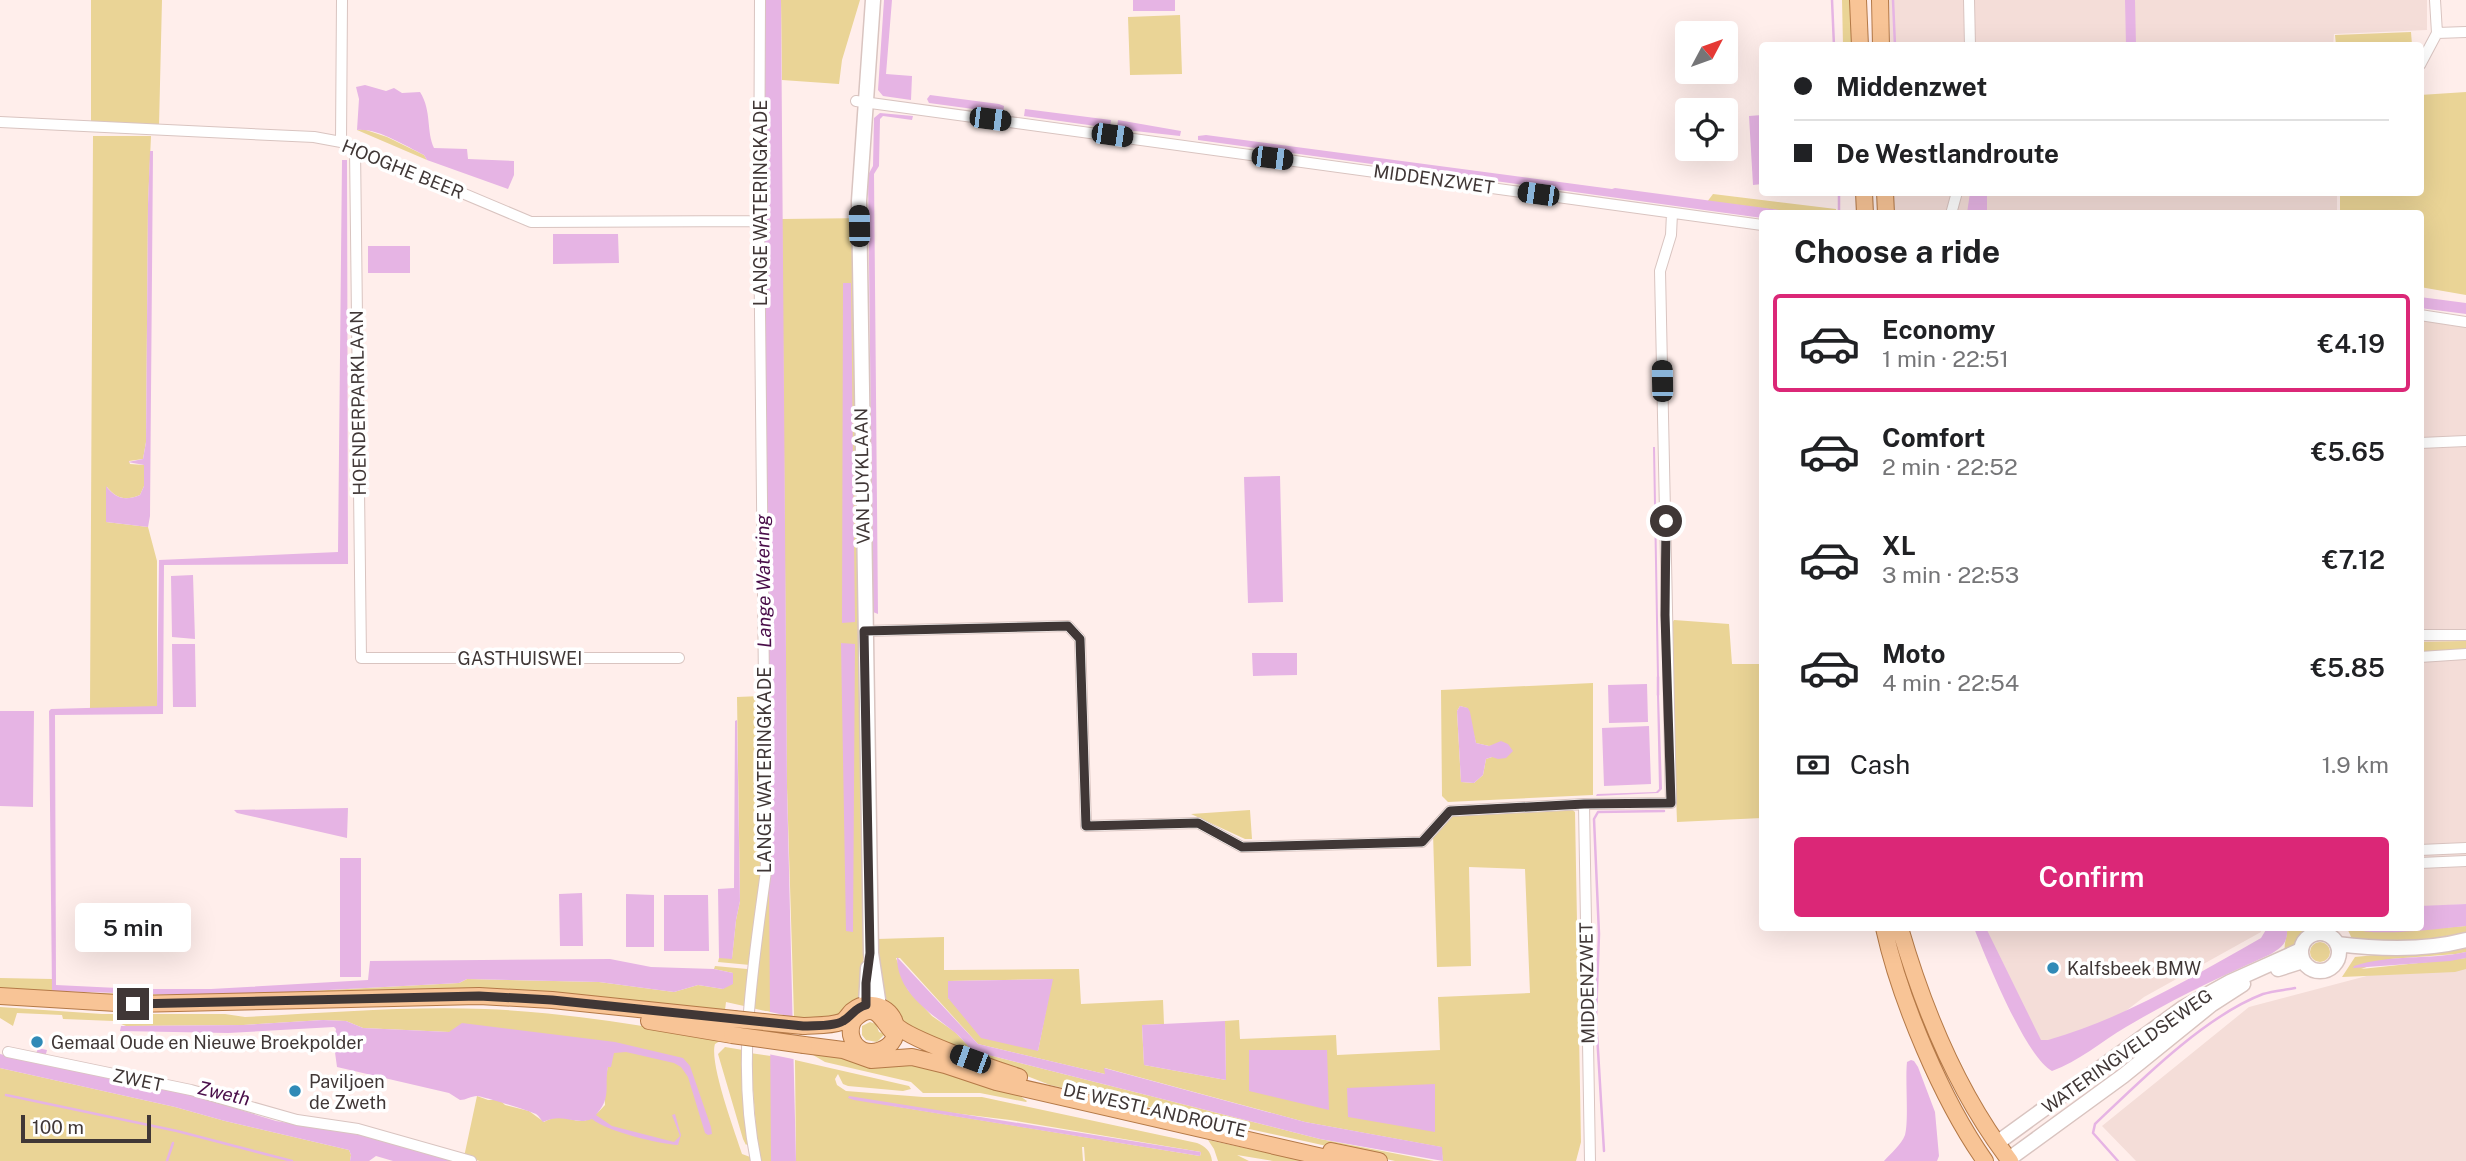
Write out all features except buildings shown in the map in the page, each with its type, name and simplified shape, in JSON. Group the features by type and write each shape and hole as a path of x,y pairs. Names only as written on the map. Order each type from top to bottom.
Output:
{"main road":[{"path":"1858,0 1860,42"},
{"path":"1880,0 1881,42"},
{"path":"1885,931 1920,1035 1978,1159 1997,1143"},
{"path":"1901,931 1941,1043 1975,1111 2009,1160"},
{"name":"DE WESTLANDROUTE","path":"0,996 171,1004 479,996 562,1001 733,1027 803,1045 843,1050 871,1060 904,1057 945,1065"},
{"name":"DE WESTLANDROUTE","path":"0,1004 172,1012 405,1004 505,1004 733,1027 835,1024 850,1028"},
{"path":"856,1008 870,1008 871,1012 881,1015 893,1035 882,1051 861,1049 850,1028 856,1008"},
{"name":"DE WESTLANDROUTE","path":"803,1045 850,1028"},
{"name":"DE WESTLANDROUTE","path":"893,1035 935,1046 1037,1082 1380,1161"},
{"name":"DE WESTLANDROUTE","path":"893,1035 902,1047 996,1082 1340,1161"}],"street":[{"path":"341,142 342,0"},
{"name":"LANGE WATERINGKADE","path":"757,1161 749,1111 746,1053 752,968 766,871 759,221 760,0"},
{"name":"VAN LUYKLAAN","path":"870,1008 859,201 860,101 873,0"},
{"path":"1969,0 1970,42"},
{"path":"2424,57 2437,33 2435,0"},
{"path":"2437,33 2466,32"},
{"name":"MIDDENZWET","path":"860,101 1759,225"},
{"name":"HOOGHE BEER","path":"0,122 314,137 341,142 531,222 759,221"},
{"name":"HOENDERPARKLAAN","path":"355,148 360,658"},
{"path":"864,631 1068,626 1080,639 1086,826 1198,823 1242,847 1422,842 1450,811 1584,804 1671,803 1660,271 1671,235 1672,213"},
{"path":"2424,316 2466,322"},
{"path":"2424,443 2466,441"},
{"path":"2424,635 2466,635"},
{"path":"2424,657 2466,654"},
{"name":"GASTHUISWEI","path":"360,658 679,657"},
{"name":"MIDDENZWET","path":"1584,804 1590,1161"},
{"path":"2424,850 2466,848"},
{"path":"2424,863 2466,861"},
{"path":"2327,937 2331,968 2321,971 2310,969 2302,956 2306,939 2327,937 2408,948 2466,940"},
{"name":"WATERINGVELDSEWEG","path":"1997,1143 2183,1008 2230,982 2302,956"},
{"name":"WATERINGVELDSEWEG","path":"2009,1160 2123,1076 2212,1004 2244,984 2302,956"},
{"name":"ZWET","path":"8,1052 191,1090 297,1120 358,1129 471,1161"}],"shaded area":[{"path":"91,0 162,0 159,126 91,123"},
{"path":"763,0 781,0 787,787 796,1161 771,1161"},
{"path":"781,0 860,0 842,60 839,84 782,80"},
{"path":"884,0 892,0 886,74 912,76 911,100 883,96 878,90"},
{"path":"1133,0 1175,0 1175,11 1133,11"},
{"path":"1842,0 1853,0 1854,42 1843,42"},
{"path":"1889,0 2427,0 2427,30 2334,34 2333,42 1890,42"},
{"path":"2125,0 2135,0 2136,42 2126,42"},
{"path":"1180,15 1182,74 1130,75 1128,17"},
{"path":"2411,32 2412,42 2336,42 2335,35"},
{"path":"365,85 386,91 394,88 402,93 420,92 426,107 434,148 467,149 468,159 514,161 514,175 508,189 427,160 424,155 382,135 357,130 359,99 356,87"},
{"path":"2466,92 2466,295 2424,288 2424,210 2340,210 2340,196 2424,196 2424,95"},
{"path":"930,95 999,104 1004,106 1003,113 929,103 927,99"},
{"path":"1025,109 1111,120 1110,128 1024,116"},
{"path":"880,113 913,116 912,120 883,116 880,119 879,166 874,174 878,614 873,612 868,175 873,166 874,118"},
{"path":"1759,115 1759,184 1753,185 1749,116"},
{"path":"1118,120 1181,131 1180,136 1117,129"},
{"path":"363,129 387,137 424,155 427,160 357,130"},
{"path":"93,136 151,136 146,442 143,459 129,461 130,464 144,465 144,486 140,495 130,498 118,496 107,487 106,522 148,527 157,561 157,707 90,709"},
{"path":"1198,136 1780,210 1759,210 1759,218 1198,140"},
{"path":"150,151 153,151 148,527 106,522 106,486 117,496 130,498 140,495 144,486 144,465 128,462 143,459 146,442"},
{"path":"342,160 347,160 348,564 164,565 163,714 55,715 56,985 211,989 368,980 370,961 610,959 651,967 714,969 733,973 733,984 723,989 698,985 674,992 599,982 467,979 459,983 215,996 52,991 49,711 157,706 159,560 338,552"},
{"path":"1713,194 1836,210 1777,210 1707,202"},
{"path":"1894,196 2337,196 2337,210 1894,210"},
{"path":"1970,196 1987,196 1987,210 1967,210"},
{"path":"868,218 859,572 864,851 862,989 858,999 844,1012 824,1018 804,1018 794,1017 787,787 782,219"},
{"path":"553,234 618,234 619,263 553,264"},
{"path":"368,246 410,246 410,273 368,273"},
{"path":"843,283 851,283 855,622 842,623"},
{"path":"2424,298 2466,303 2466,314 2424,309"},
{"path":"2424,320 2466,325 2466,904 2424,907"},
{"path":"1653,447 1659,677 1657,678"},
{"path":"1280,476 1283,602 1248,603 1244,477"},
{"path":"193,575 195,639 172,637 171,576"},
{"path":"1674,620 1729,624 1732,664 1759,664 1759,818 1677,822 1670,627"},
{"path":"2466,641 2466,657 2424,660 2424,642"},
{"path":"841,643 855,644 853,932 846,931"},
{"path":"172,644 195,644 196,707 173,707"},
{"path":"1252,653 1297,653 1297,675 1253,676"},
{"path":"1593,683 1593,795 1448,802 1442,796 1441,690","holes":["1460,706 1467,708 1476,743 1496,745 1492,757 1486,759 1483,775 1474,783 1461,782 1457,711"]},
{"path":"1647,684 1648,722 1609,723 1608,685"},
{"path":"1657,695 1662,789 1658,793 1596,796 1656,792 1659,789"},
{"path":"761,696 763,873 750,965 718,962 719,958 732,958 740,901 737,697"},
{"path":"1460,706 1468,708 1470,712 1476,743 1489,746 1501,741 1508,744 1513,751 1506,758 1486,759 1483,775 1474,783 1461,782 1457,711"},
{"path":"0,711 34,711 33,807 0,806"},
{"path":"737,720 740,901 732,959 719,958 718,889 734,888"},
{"path":"1649,726 1651,784 1604,786 1602,728"},
{"path":"348,808 347,838 237,813 234,810"},
{"path":"1570,808 1575,812 1581,1142 1576,1161 1443,1161 1441,1147 1305,1122 1105,1068 1105,1074 978,1044 900,958 896,958 908,990 932,1016 955,1032 973,1051 1320,1139 1434,1161 1395,1161 1050,1085 911,1031 883,997 877,939 944,937 944,970 1079,969 1081,1004 1163,1000 1164,1024 1142,1025 1144,1065 1226,1080 1225,1021 1239,1020 1240,1039 1336,1035 1337,1055 1440,1050 1438,997 1530,993 1525,869 1469,867 1471,966 1437,967 1433,833 1451,814","holes":["1052,979 1038,1051 948,998 949,981"]},
{"path":"1250,810 1252,839 1245,839 1191,814"},
{"path":"340,858 361,858 361,977 340,977"},
{"path":"770,881 770,1012 752,1008 755,968"},
{"path":"582,893 583,946 560,946 559,894"},
{"path":"626,894 654,895 654,947 626,947"},
{"path":"664,895 708,895 709,951 664,951"},
{"path":"2466,904 2466,926 2424,930 2424,906"},
{"path":"2466,926 2466,937 2425,942 2353,941 2348,931 2390,932"},
{"path":"1975,931 1987,931 2041,1040 2048,1040 2104,1020 2158,995 2261,938 2265,931 2287,931 2284,944 2271,954 2162,1007 2052,1071 2042,1062 2019,1028"},
{"path":"1984,931 2261,931 2144,997 2114,1020 2092,1031 2037,1043"},
{"path":"2287,931 2310,931 2286,954"},
{"path":"2362,931 2408,931 2390,932"},
{"path":"2316,942 2324,942 2330,952 2324,962 2316,962 2310,956 2310,948"},
{"path":"2466,946 2466,952 2390,959 2361,969 2466,958 2466,969 2455,972 2342,977 2355,957"},
{"path":"2466,952 2466,958 2450,961 2353,968 2381,960"},
{"path":"897,957 978,1044 1105,1074 1104,1068 1305,1122 1442,1147 1443,1161 1320,1139 973,1051 908,991 898,969"},
{"path":"2466,961 2466,1161 2136,1161 2102,1126 2249,1007 2378,973"},
{"path":"715,966 747,969 749,972 744,1006 726,1002 725,1010 696,1007 685,1010 609,1003 153,1001 0,992 0,978 52,979 53,992 215,996 459,983 467,979 599,982 674,992 698,985 723,989 733,973 714,969"},
{"path":"1053,979 1038,1051 981,1038 948,998 948,981"},
{"path":"0,1007 102,1014 225,1014 245,1017 395,1009 485,1009 575,1016 723,1039 715,1044 714,1053 719,1081 742,1154 754,1161 480,1161 464,1157 477,1096 500,1100 505,1105 529,1111 544,1122 562,1117 587,1120 605,1105 604,1086 608,1066 611,1066 449,1032 363,1028 346,1021 323,1020 243,1025 126,1026 114,1021 63,1019 62,1015 17,1013 13,1026 0,1018"},
{"path":"346,1021 363,1028 449,1032 462,1023 615,1042 683,1058 690,1066 712,1134 705,1133 688,1077 681,1067 626,1052 614,1053 611,1067 608,1067 606,1097 596,1115 612,1126 674,1142 680,1136 672,1115 675,1114 681,1135 678,1145 633,1136 592,1119 580,1121 557,1118 543,1122 536,1114 477,1096 460,1100 449,1093 337,1067 334,1027 228,1033 120,1031 121,1026 243,1025"},
{"path":"1225,1021 1226,1080 1144,1065 1142,1025"},
{"path":"870,1022 876,1024 879,1032 885,1034 877,1042 866,1040 862,1035 862,1026"},
{"path":"725,1047 743,1050 749,1142 746,1145 718,1054"},
{"path":"38,1048 47,1050 44,1062 196,1096 276,1121 367,1136 460,1161 393,1161 376,1156 369,1161 350,1161 349,1150 0,1068 0,1054 33,1062"},
{"path":"1249,1050 1327,1050 1329,1110 1249,1091"},
{"path":"814,1051 909,1060 1020,1096 1027,1101 980,1093 923,1093 911,1082 825,1062 813,1055"},
{"path":"750,1053 771,1056 771,1161 760,1161 758,1152"},
{"path":"795,1060 909,1086 911,1089 903,1091 848,1086 843,1084 838,1074 835,1079 837,1085 846,1091 923,1097 982,1097 1197,1143 1207,1149 1212,1161 1085,1161 1082,1147 1083,1161 796,1161","holes":["887,1105 1010,1120 1201,1152 1200,1156"]},
{"path":"1911,1060 1918,1067 1935,1112 1939,1156 1937,1161 1884,1161 1905,1135 1907,1062"},
{"path":"0,1068 349,1150 350,1161 0,1161"},
{"path":"1435,1084 1435,1132 1348,1117 1347,1088"},
{"path":"849,1096 1201,1152 1200,1156 854,1100 848,1098"},
{"path":"1208,1140 1305,1161 1273,1161 1237,1155 1249,1161 1218,1161"}],"pier":[{"path":"766,1011 797,1018 798,1060 768,1054"}],"waterway":[{"path":"1832,0 1834,42"},
{"path":"1893,0 1895,42"},
{"path":"1839,196 1839,210"},
{"path":"1658,677 1658,695"},
{"path":"1604,1151 1596,1017 1599,934 1594,819 1598,812 1664,811"},
{"path":"2118,1161 2093,1133 2095,1124 2196,1033 2241,1004 2263,994 2295,988"},
{"path":"6,1095 177,1131 292,1161"},
{"path":"167,1161 173,1143"}],"place":[{"name":"Kalfsbeek BMW","path":"2053,968"},
{"name":"Gemaal Oude en Nieuwe Broekpolder","path":"37,1042"},
{"name":"Paviljoen de Zweth","path":"295,1091"}],"route":[{"path":"133,1004 479,996 552,1000 803,1026 843,1021 856,1008 866,1005 870,953 864,631 1068,626 1080,639 1086,826 1198,823 1242,847 1422,842 1450,811 1584,804 1671,803 1665,615 1666,521"}],"water label":[{"name":"Lange Watering","path":"763,581"},
{"name":"Zweth","path":"224,1093"}]}
